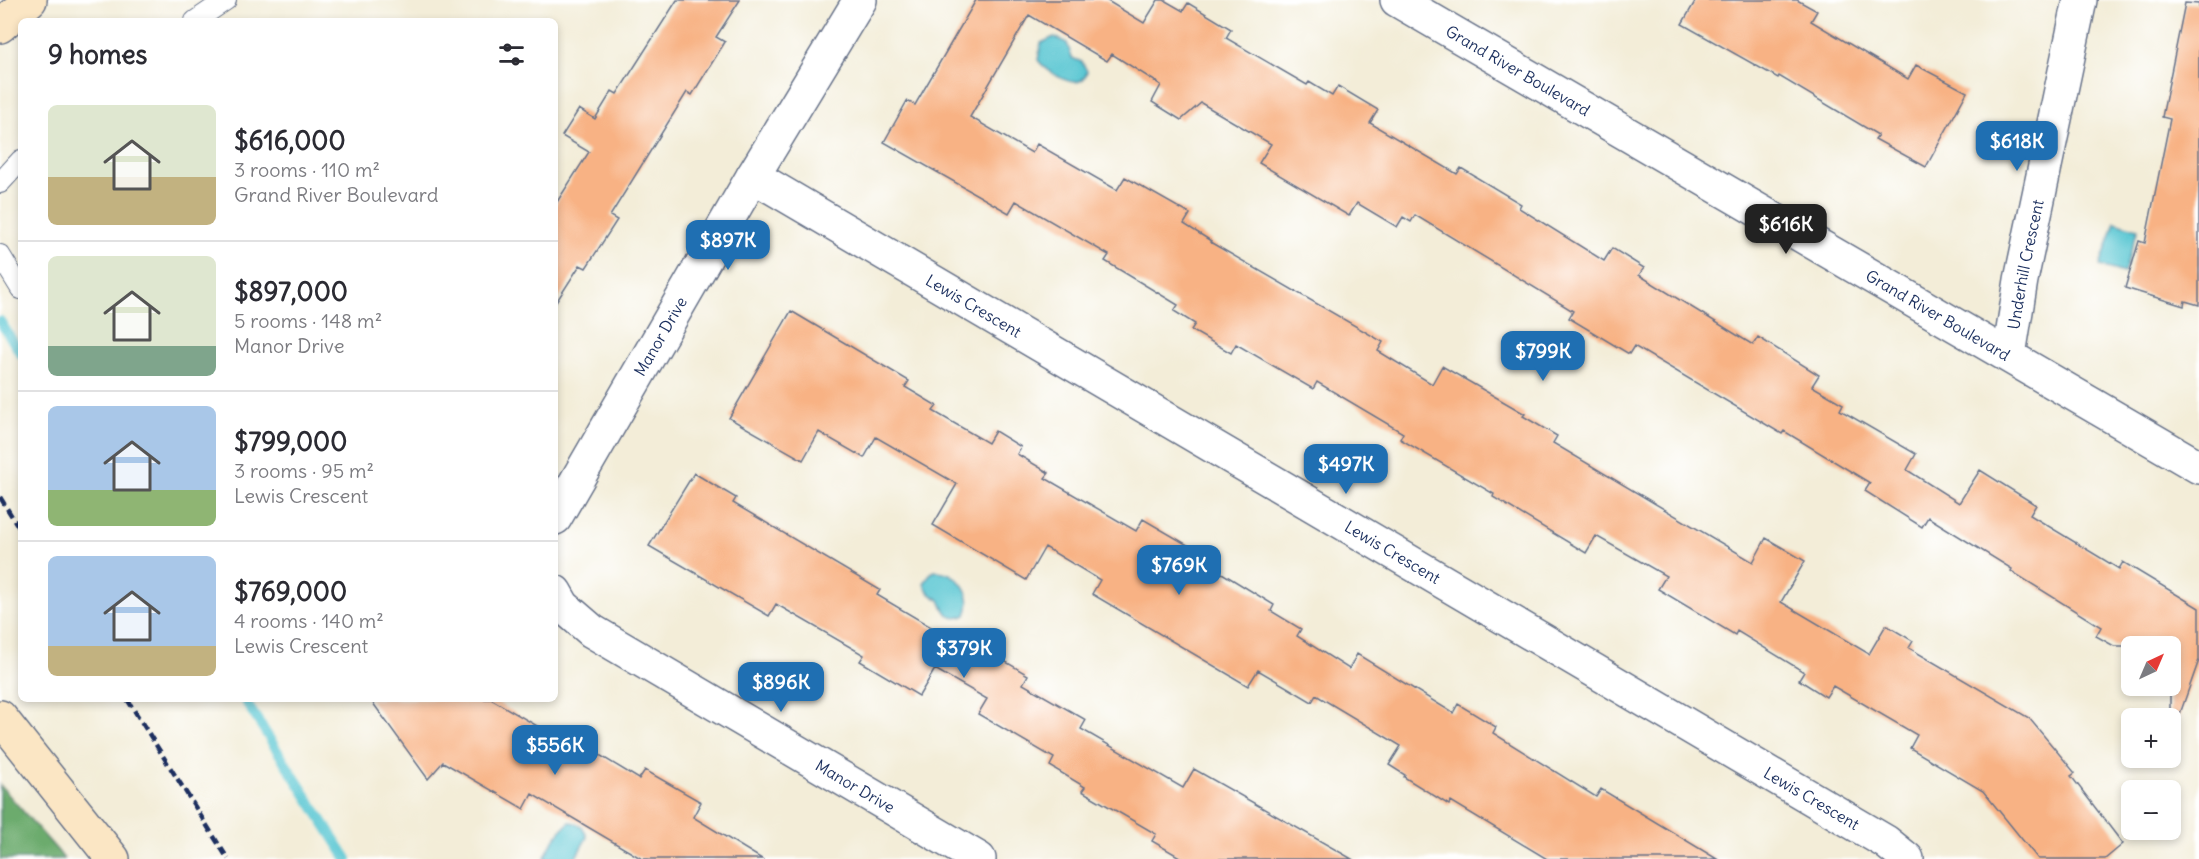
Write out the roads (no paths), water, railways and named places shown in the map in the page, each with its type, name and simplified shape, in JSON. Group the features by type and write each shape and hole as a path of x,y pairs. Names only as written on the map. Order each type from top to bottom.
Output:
{"main road":[{"path":"0,26 30,0"},
{"path":"0,717 113,859"}],"street":[{"name":"Manor Drive","path":"558,513 753,176 860,0"},
{"name":"Grand River Boulevard","path":"1397,0 2199,467"},
{"name":"Underhill Crescent","path":"2009,355 2021,280 2079,0"},
{"name":"Lewis Crescent","path":"753,176 1887,842 1907,859"},
{"name":"Manor Drive","path":"558,597 563,606 592,631 979,859"}],"lane":[{"path":"199,18 226,0"},
{"path":"0,183 18,163"},
{"path":"0,255 18,284"}],"water":[{"path":"1054,37 1067,43 1072,58 1082,62 1087,71 1084,78 1078,82 1072,82 1056,75 1038,60 1041,43"},
{"path":"2115,222 2138,229 2124,273 2100,266"},
{"path":"935,571 951,575 963,585 968,599 966,615 952,617 944,609 940,600 927,590 924,584 930,574"},
{"path":"570,822 581,826 587,837 575,859 544,859 554,839"}],"waterway":[{"path":"0,321 18,349"},
{"path":"246,702 347,859"}],"railway":[{"path":"0,497 18,526"},
{"path":"129,702 228,859"}]}
